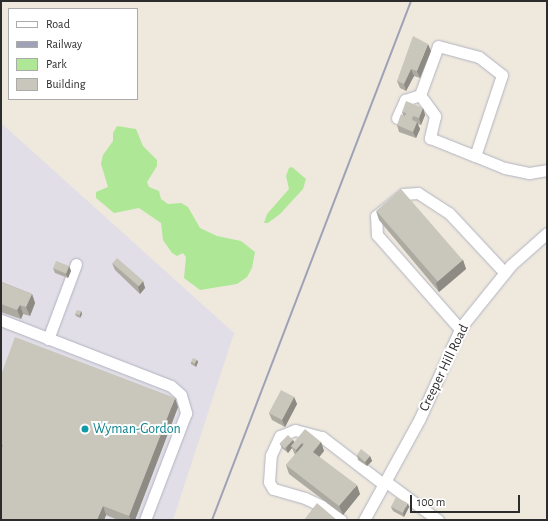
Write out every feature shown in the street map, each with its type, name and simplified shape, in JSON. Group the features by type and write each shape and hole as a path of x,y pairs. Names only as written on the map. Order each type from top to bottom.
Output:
{"street":[{"path":"420,95 438,46 479,57 502,75 475,156"},
{"path":"397,118 405,100 420,95"},
{"path":"420,95 435,116 430,138 505,168 529,173 547,170"},
{"path":"460,329 377,235 376,216 403,194 418,193 449,213 504,272"},
{"name":"Creeper Hill Road","path":"364,520 420,418 460,329 504,272 547,233"},
{"path":"48,339 76,264"},
{"path":"1,320 171,386 181,395 186,413 145,520"},
{"path":"341,520 322,506 305,498 273,489 269,482 271,455 280,436 295,430 322,437 384,483 438,520"}],"shaded area":[{"name":"Wyman-Gordon","path":"1,123 234,333 173,520 1,520"}],"green space":[{"path":"117,126 136,129 143,146 157,160 157,166 147,182 149,187 159,191 161,199 168,204 181,203 188,207 200,228 217,236 241,241 255,252 252,268 247,277 237,284 200,290 184,278 186,257 183,253 177,256 172,253 163,240 161,223 139,208 114,213 96,198 96,192 108,187 101,164 103,155 113,141 113,133"},
{"path":"292,167 306,179 303,189 280,214 268,223 264,223 267,214 289,189 286,176 289,168"}],"building":[{"path":"413,36 428,44 417,71 411,69 404,84 397,81"},
{"path":"406,101 423,108 419,118 413,116 412,120 417,122 413,132 397,125 401,114 405,116 406,113 402,112"},
{"path":"401,189 463,260 438,282 376,211"},
{"path":"117,258 143,281 139,286 112,263"},
{"path":"56,261 69,266 66,273 53,268"},
{"path":"1,282 32,294 26,307 20,305 17,310 1,304"},
{"path":"77,310 81,311 80,315 75,314"},
{"name":"Wyman-Gordon","path":"15,337 175,398 129,516 103,506 97,520 1,520 1,451 3,445 1,444 1,375"},
{"path":"193,358 197,360 195,363 191,362"},
{"path":"281,390 294,397 282,420 269,413"},
{"path":"305,429 321,442 313,452 357,485 339,506 286,465 304,444 302,443 296,450 291,446"},
{"path":"288,435 293,440 284,448 280,443"},
{"path":"361,449 370,456 365,462 357,455"},
{"path":"396,497 408,503 403,513 391,507"},
{"path":"317,503 337,520 304,520"}],"railway":[{"path":"212,520 411,1"}],"place":[{"name":"Wyman-Gordon","path":"85,429"}]}
